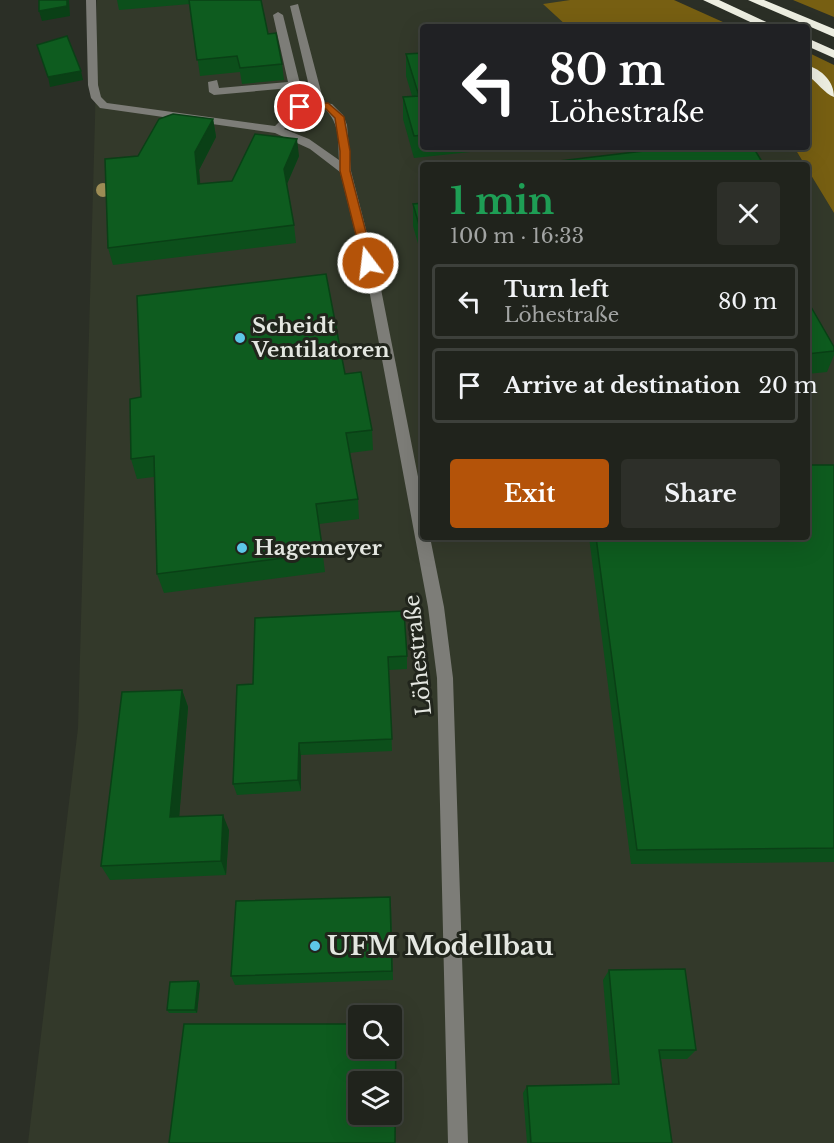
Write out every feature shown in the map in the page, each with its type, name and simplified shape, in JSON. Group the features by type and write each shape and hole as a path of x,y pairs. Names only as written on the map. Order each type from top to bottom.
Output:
{"highway":[{"path":"696,0 739,24"},
{"path":"709,0 764,24"},
{"path":"754,0 834,33"},
{"path":"810,43 834,54"},
{"path":"810,71 825,82 834,93"}],"street":[{"path":"91,0 93,85 96,98 104,106 277,130 310,143 327,154 345,171"},
{"path":"277,130 300,107 319,106 295,6"},
{"path":"278,15 300,107"},
{"path":"213,82 214,92 294,85"},
{"name":"Löhestraße","path":"319,106 328,106 339,117 345,151 345,171 374,284 420,524"},
{"name":"Löhestraße","path":"423,540 436,607 445,678 458,1143"}],"shaded area":[{"path":"97,0 570,0 544,4 565,24 420,24 420,150 796,150 803,162 420,162 420,540 810,540 810,173 834,213 834,1143 28,1143 78,728"},
{"path":"570,0 674,0 727,24 565,24 543,4"},
{"path":"793,0 834,0 834,17"},
{"path":"810,53 834,65 834,213 810,173 810,162 803,162 796,150 810,150"}],"building":[{"path":"39,0 67,0 67,6 39,11"},
{"path":"189,0 261,0 268,34 276,33 282,64 240,68 237,56 197,60"},
{"path":"67,36 81,71 48,77 37,45"},
{"path":"420,53 420,135 414,136 403,97 419,96 406,54"},
{"path":"173,114 213,119 195,152 198,184 232,181 255,134 297,139 284,169 294,225 108,248 105,159 138,156 159,119"},
{"path":"652,150 755,150 762,162 550,162"},
{"path":"420,203 420,228 413,204"},
{"path":"326,274 345,374 361,372 372,430 346,433 358,499 316,504 323,553 157,574 154,456 131,459 130,399 141,397 137,296"},
{"path":"810,305 834,347 834,351 810,354"},
{"path":"810,465 834,465 834,848 637,850 596,540 810,540"},
{"path":"404,611 407,656 388,657 392,739 299,743 298,780 233,784 237,685 253,684 255,618"},
{"path":"182,690 170,817 223,815 221,861 101,866 122,692"},
{"name":"UFM Modellbau","path":"390,897 392,971 231,976 236,901"},
{"path":"685,969 696,1050 659,1050 672,1143 531,1143 527,1086 619,1084 609,970"},
{"path":"198,981 195,1010 167,1010 170,982"},
{"path":"184,1024 348,1024 348,1059 396,1059 396,1071 348,1071 348,1125 395,1125 395,1143 169,1143"}],"place":[{"name":"Scheidt Ventilatoren","path":"240,338"},
{"name":"Hagemeyer","path":"242,548"},
{"name":"UFM Modellbau","path":"315,946"}],"route":[{"path":"300,107 328,106 339,117 345,151 345,171 368,263"}]}
